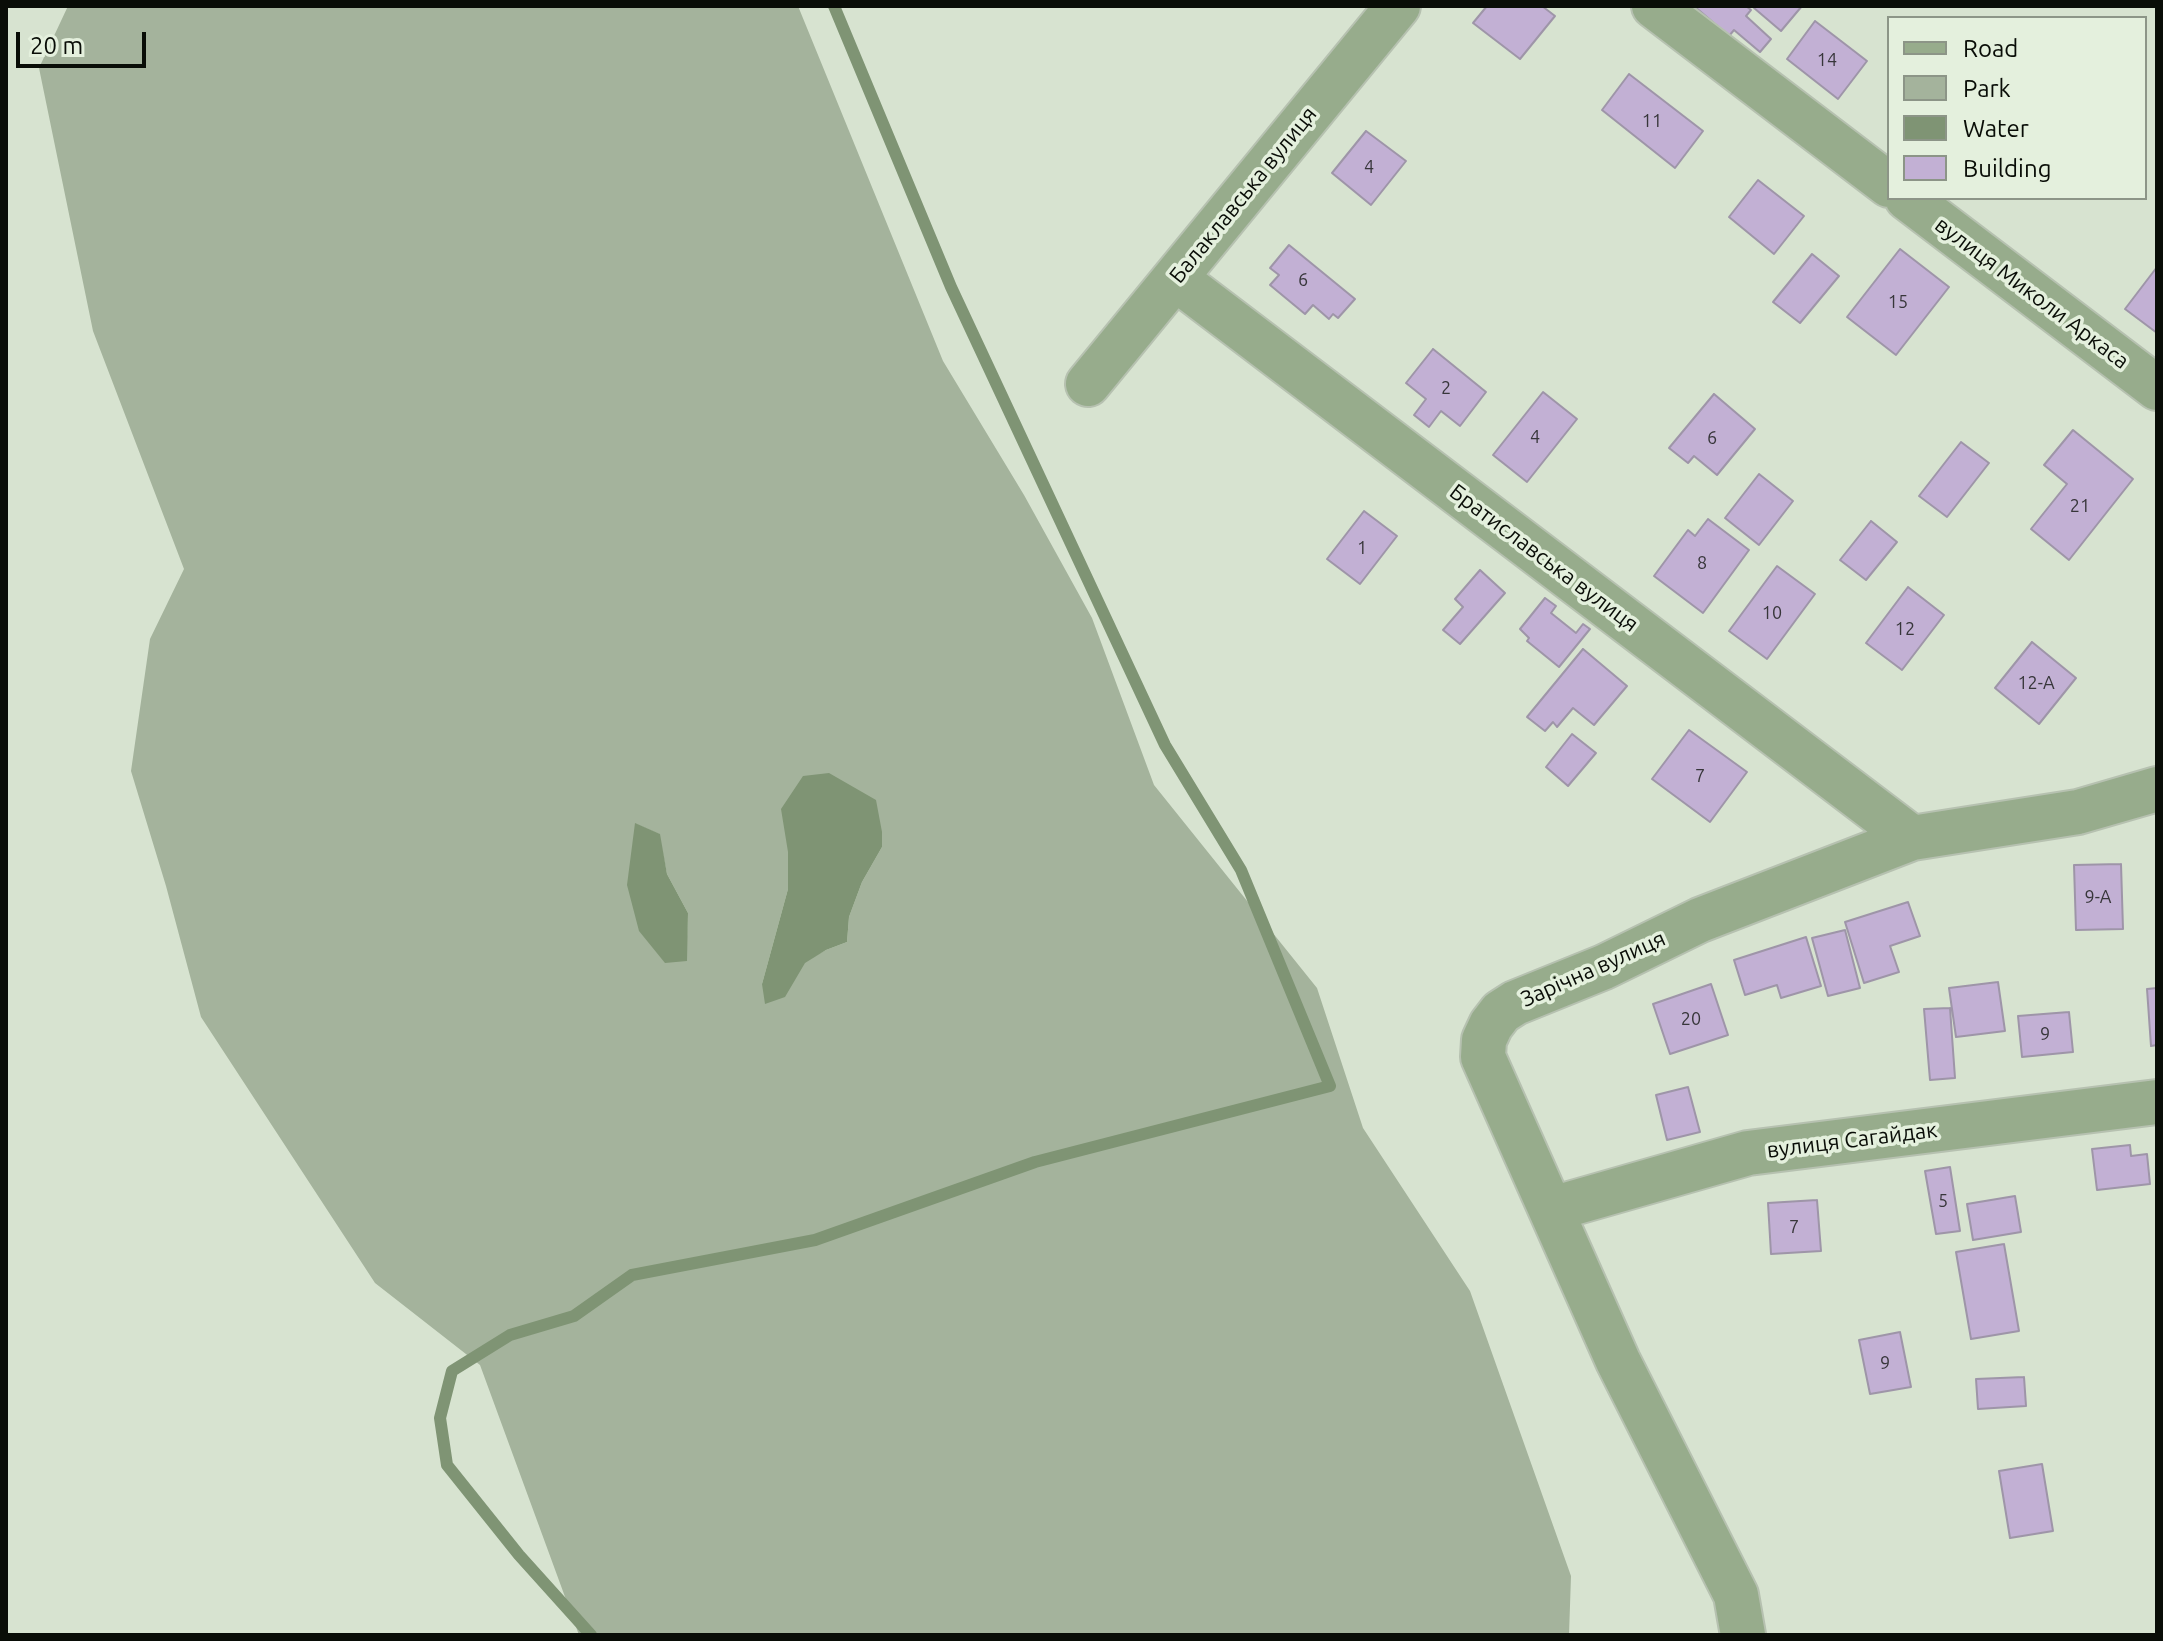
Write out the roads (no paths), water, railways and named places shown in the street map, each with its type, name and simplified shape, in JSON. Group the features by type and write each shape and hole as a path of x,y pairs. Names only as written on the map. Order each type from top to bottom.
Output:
{"street":[{"name":"Балаклавська вулиця","path":"1088,384 1398,6"},
{"path":"1654,6 1887,183"},
{"name":"вулиця Миколи Аркаса","path":"1910,200 2157,388"},
{"name":"Братиславська вулиця","path":"1175,278 1912,838"},
{"name":"Зарічна вулиця","path":"1743,1635 1736,1595 1618,1361 1483,1057 1484,1040 1491,1025 1501,1012 1515,1003 1604,967 1700,920 1912,838 2078,812 2157,789"},
{"name":"вулиця Сагайдак","path":"1552,1209 1748,1153 2157,1102"}],"water":[{"path":"829,773 876,800 882,847 862,882 849,917 847,942 805,963 785,997 765,1004 762,984 788,889 788,852 781,809 803,776"},
{"path":"635,823 660,834 667,874 688,913 687,961 665,963 639,931 627,885"}],"waterway":[{"path":"591,1635 519,1555 447,1465 440,1418 452,1371 510,1335 574,1316 632,1275 815,1240 1035,1162 1330,1086 1241,870 1165,745 951,287 834,6"}]}
